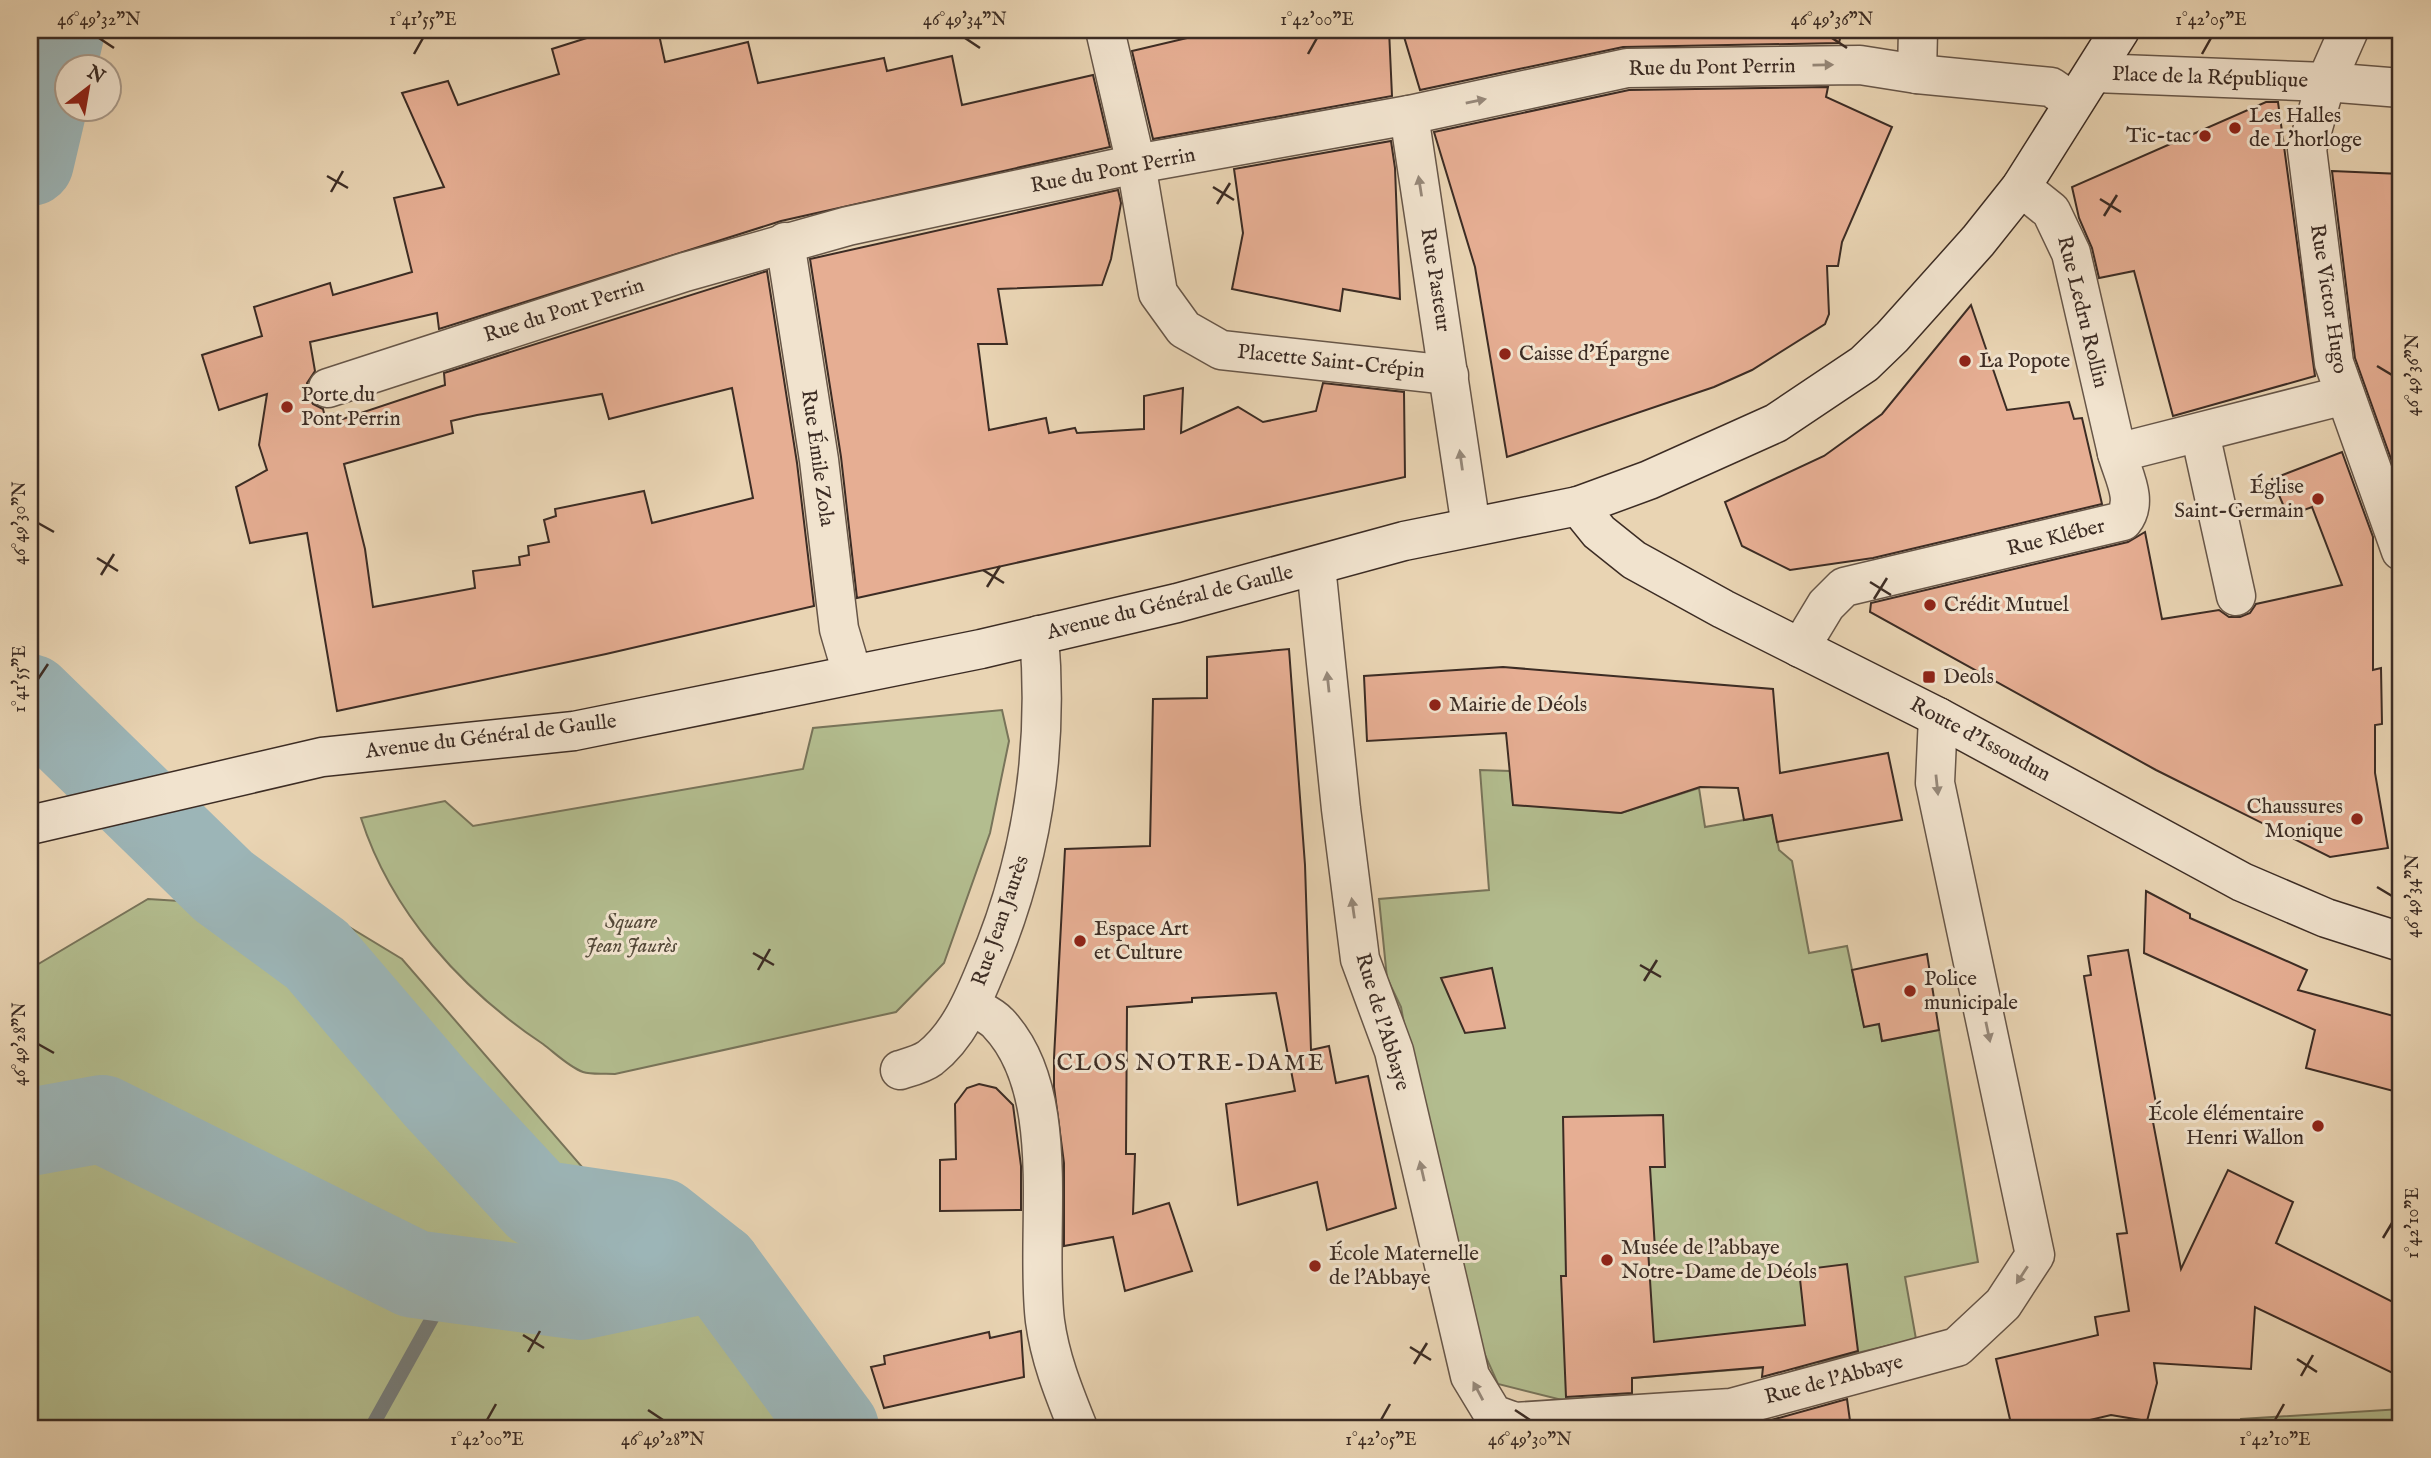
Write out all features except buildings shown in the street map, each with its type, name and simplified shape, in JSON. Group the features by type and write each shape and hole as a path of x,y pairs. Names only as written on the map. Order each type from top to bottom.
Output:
{"street":[{"name":"Placette Saint-Crépin","path":"1105,30 1136,164 1158,293 1184,329 1221,350 1449,375"},
{"path":"1917,74 1918,30"},
{"name":"Avenue du Général de Gaulle","path":"30,825 322,757 574,731 1040,635 1316,566 1404,541 1578,506 1649,480 1740,441 1787,416 1852,372 1892,337 1933,294 2021,187 2120,30"},
{"name":"Rue Victor Hugo","path":"2349,30 2326,82 2307,149 2334,363 2401,551"},
{"name":"Rue du Pont Perrin","path":"328,388 785,242 1136,164 1409,115 1626,68 1860,65 1917,74"},
{"name":"Place de la République","path":"1917,74 2084,88 2326,82 2401,88"},
{"name":"Rue Pasteur","path":"1409,115 1471,527"},
{"name":"Rue Ledru Rollin","path":"2021,187 2051,211 2071,253 2117,453"},
{"name":"Rue Émile Zola","path":"785,242 819,460 839,629 852,673"},
{"path":"2117,453 2345,395"},
{"path":"2200,433 2236,596"},
{"name":"Rue Kléber","path":"1800,648 1826,605 1844,587 2123,521 2131,510 2132,500 2117,453"},
{"name":"Route d'Issoudun","path":"1578,506 1598,532 1633,560 1938,717 2242,882 2326,918 2401,942"},
{"name":"Rue de l'Abbaye","path":"1316,566 1341,809 1360,959 1394,1051 1470,1376 1493,1414 1515,1422 1731,1408 1957,1347 2003,1304 2035,1255 1935,783 1938,717"},
{"name":"Rue Jean Jaurès","path":"1040,635 1043,742 1035,812 1019,880 971,1006 997,1021 1016,1048 1033,1092 1042,1140 1041,1237 1045,1321 1057,1376 1078,1428"},
{"path":"900,1070 928,1060 949,1040 971,1006"}],"green space":[{"name":"Square Jean Jaurès","path":"1002,710 1009,741 990,833 944,963 896,1012 615,1074 587,1073 573,1067 513,1023 458,974 410,917 374,852 361,818 445,801 473,826 803,769 813,728"},
{"path":"1480,770 1510,771 1513,804 1621,813 1699,788 1705,827 1772,815 1779,850 1792,861 1809,953 1847,946 1864,1026 1879,1024 1882,1041 1939,1030 1978,1262 1905,1277 1916,1339 1819,1362 1819,1366 1796,1369 1796,1365 1632,1378 1632,1398 1566,1401 1498,1384 1471,1324 1416,1090 1401,1007 1387,978 1379,899 1489,890"},
{"path":"148,899 321,910 402,959 808,1428 30,1428 30,969"},
{"path":"2401,1409 2401,1428 2240,1428 2241,1419"}],"waterway":[{"path":"30,162 61,30"},
{"path":"30,698 223,886 317,955 436,1094 538,1204 660,1222 717,1267 835,1428"},
{"path":"30,1132 102,1119 414,1274 580,1296 717,1267"},
{"path":"371,1428 454,1279"}],"place":[{"name":"Les Halles de L'horloge","path":"2235,128"},
{"name":"Tic-tac","path":"2205,136"},
{"name":"Caisse d'Épargne","path":"1505,354"},
{"name":"La Popote","path":"1965,361"},
{"name":"Porte du Pont Perrin","path":"287,407"},
{"name":"Église Saint-Germain","path":"2318,499"},
{"name":"Crédit Mutuel","path":"1930,605"},
{"name":"Deols","path":"1929,677"},
{"name":"Mairie de Déols","path":"1435,705"},
{"name":"Chaussures Monique","path":"2357,819"},
{"name":"Espace Art et Culture","path":"1080,941"},
{"name":"Police municipale","path":"1910,991"},
{"name":"École élémentaire Henri Wallon","path":"2318,1126"},
{"name":"Musée de l’abbaye Notre-Dame de Déols","path":"1607,1260"},
{"name":"École Maternelle de l'Abbaye","path":"1315,1266"}],"district":[{"name":"CLOS NOTRE-DAME","path":"1191,1063"}]}
